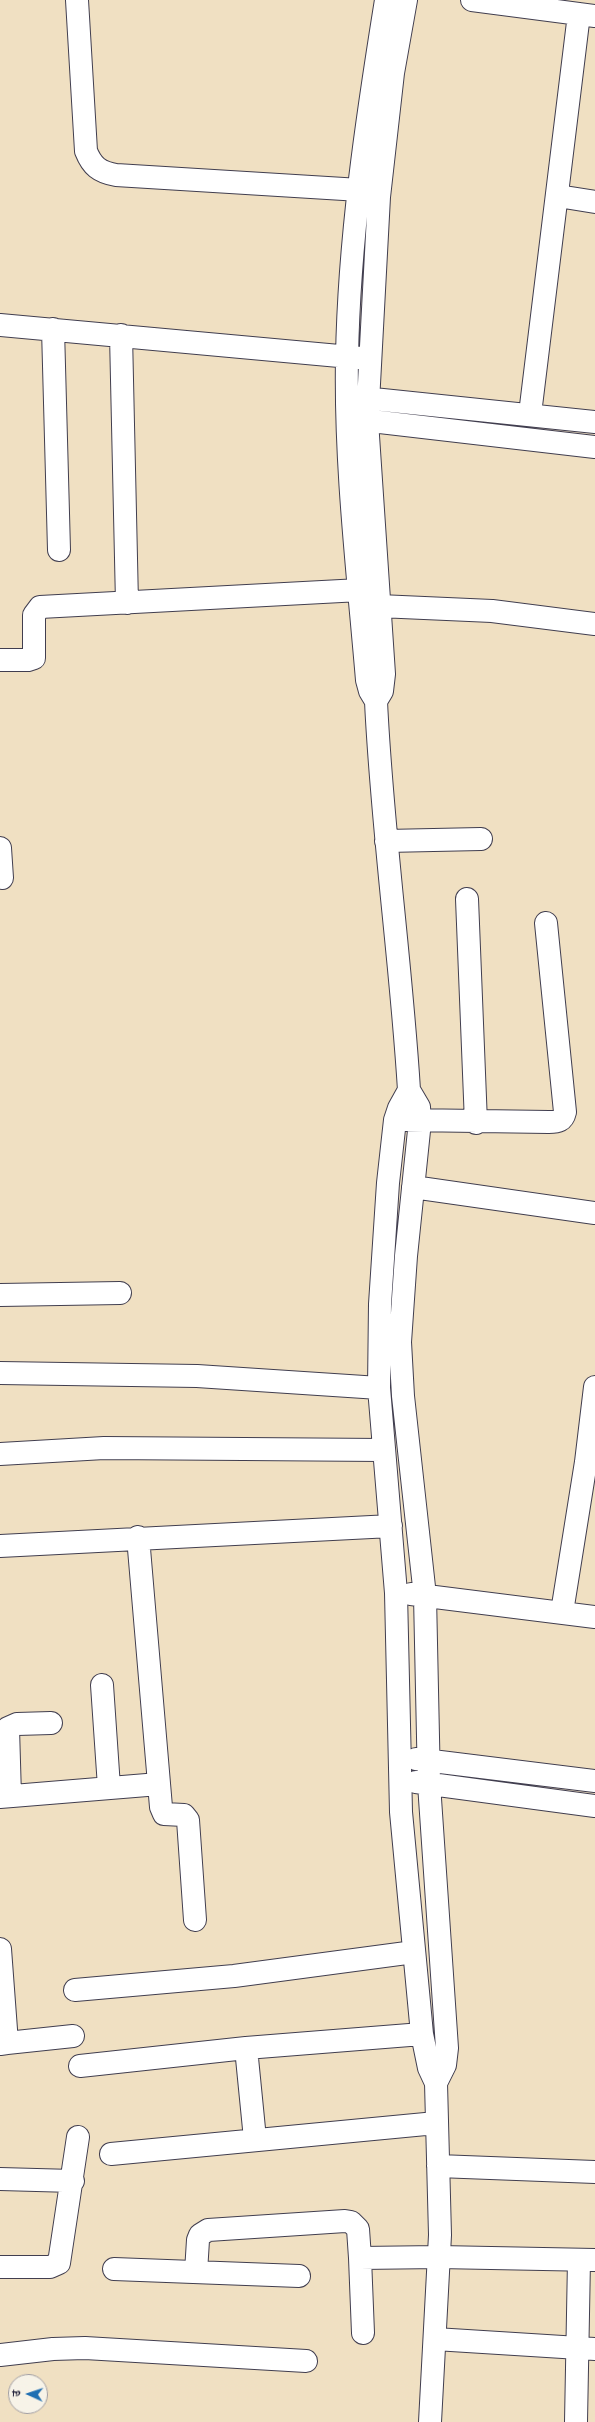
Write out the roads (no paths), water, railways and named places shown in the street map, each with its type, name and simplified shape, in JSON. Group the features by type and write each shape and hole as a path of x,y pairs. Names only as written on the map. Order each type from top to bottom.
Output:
{"street":[{"path":"77,0 86,151 90,161 98,170 116,175 360,190"},
{"path":"376,701 384,682 379,606 357,420 347,396 347,357 349,312 360,190 386,0"},
{"path":"406,0 394,66 379,197 368,398 357,420 360,590 368,685 376,701 380,784 398,942 410,1090 419,1107 420,1121 401,1305 403,1396 425,1596 429,1784 447,2048 445,2064 436,2083"},
{"path":"472,0 587,15 558,196 530,414"},
{"path":"558,196 595,202"},
{"path":"0,324 370,359"},
{"path":"53,329 59,550"},
{"path":"121,335 127,602"},
{"path":"347,396 595,422"},
{"path":"357,420 595,447"},
{"path":"0,660 28,660 34,658 34,615 40,607 360,590"},
{"path":"379,606 492,611 595,624"},
{"path":"386,841 481,839"},
{"path":"0,848 2,878"},
{"path":"467,899 476,1123"},
{"path":"395,1120 476,1123 555,1122 564,1117 565,1112 546,923"},
{"path":"410,1090 398,1108 395,1120 380,1304 379,1388 396,1593 400,1780 414,1952 422,2034 428,2062 436,2083 439,2257 430,2422"},
{"path":"413,1187 595,1213"},
{"path":"383,1254 406,1256"},
{"path":"0,1295 120,1292"},
{"path":"380,1304 401,1305"},
{"path":"0,1374 197,1376 379,1388"},
{"path":"562,1612 590,1462 595,1387"},
{"path":"0,1454 104,1448 383,1450"},
{"path":"0,1546 391,1526"},
{"path":"138,1538 161,1807 164,1814 184,1815 188,1820 194,1920"},
{"path":"396,1593 595,1617"},
{"path":"102,1685 109,1787"},
{"path":"51,1723 17,1724 8,1728 5,1796 159,1784"},
{"path":"399,1757 595,1781"},
{"path":"400,1780 595,1806"},
{"path":"0,1949 4,2044 73,2036"},
{"path":"75,1990 234,1976 414,1952"},
{"path":"80,2066 246,2048 422,2034"},
{"path":"246,2048 255,2139"},
{"path":"111,2154 255,2139 436,2123"},
{"path":"0,2267 50,2267 60,2264 78,2138"},
{"path":"438,2166 595,2172"},
{"path":"0,2179 73,2181"},
{"path":"196,2272 198,2240 200,2235 208,2230 351,2222 358,2229 363,2333"},
{"path":"360,2258 439,2257 587,2260 586,2349 576,2422"},
{"path":"114,2269 299,2276"},
{"path":"435,2340 586,2349"},
{"path":"0,2356 53,2349 85,2348 306,2361"}]}
